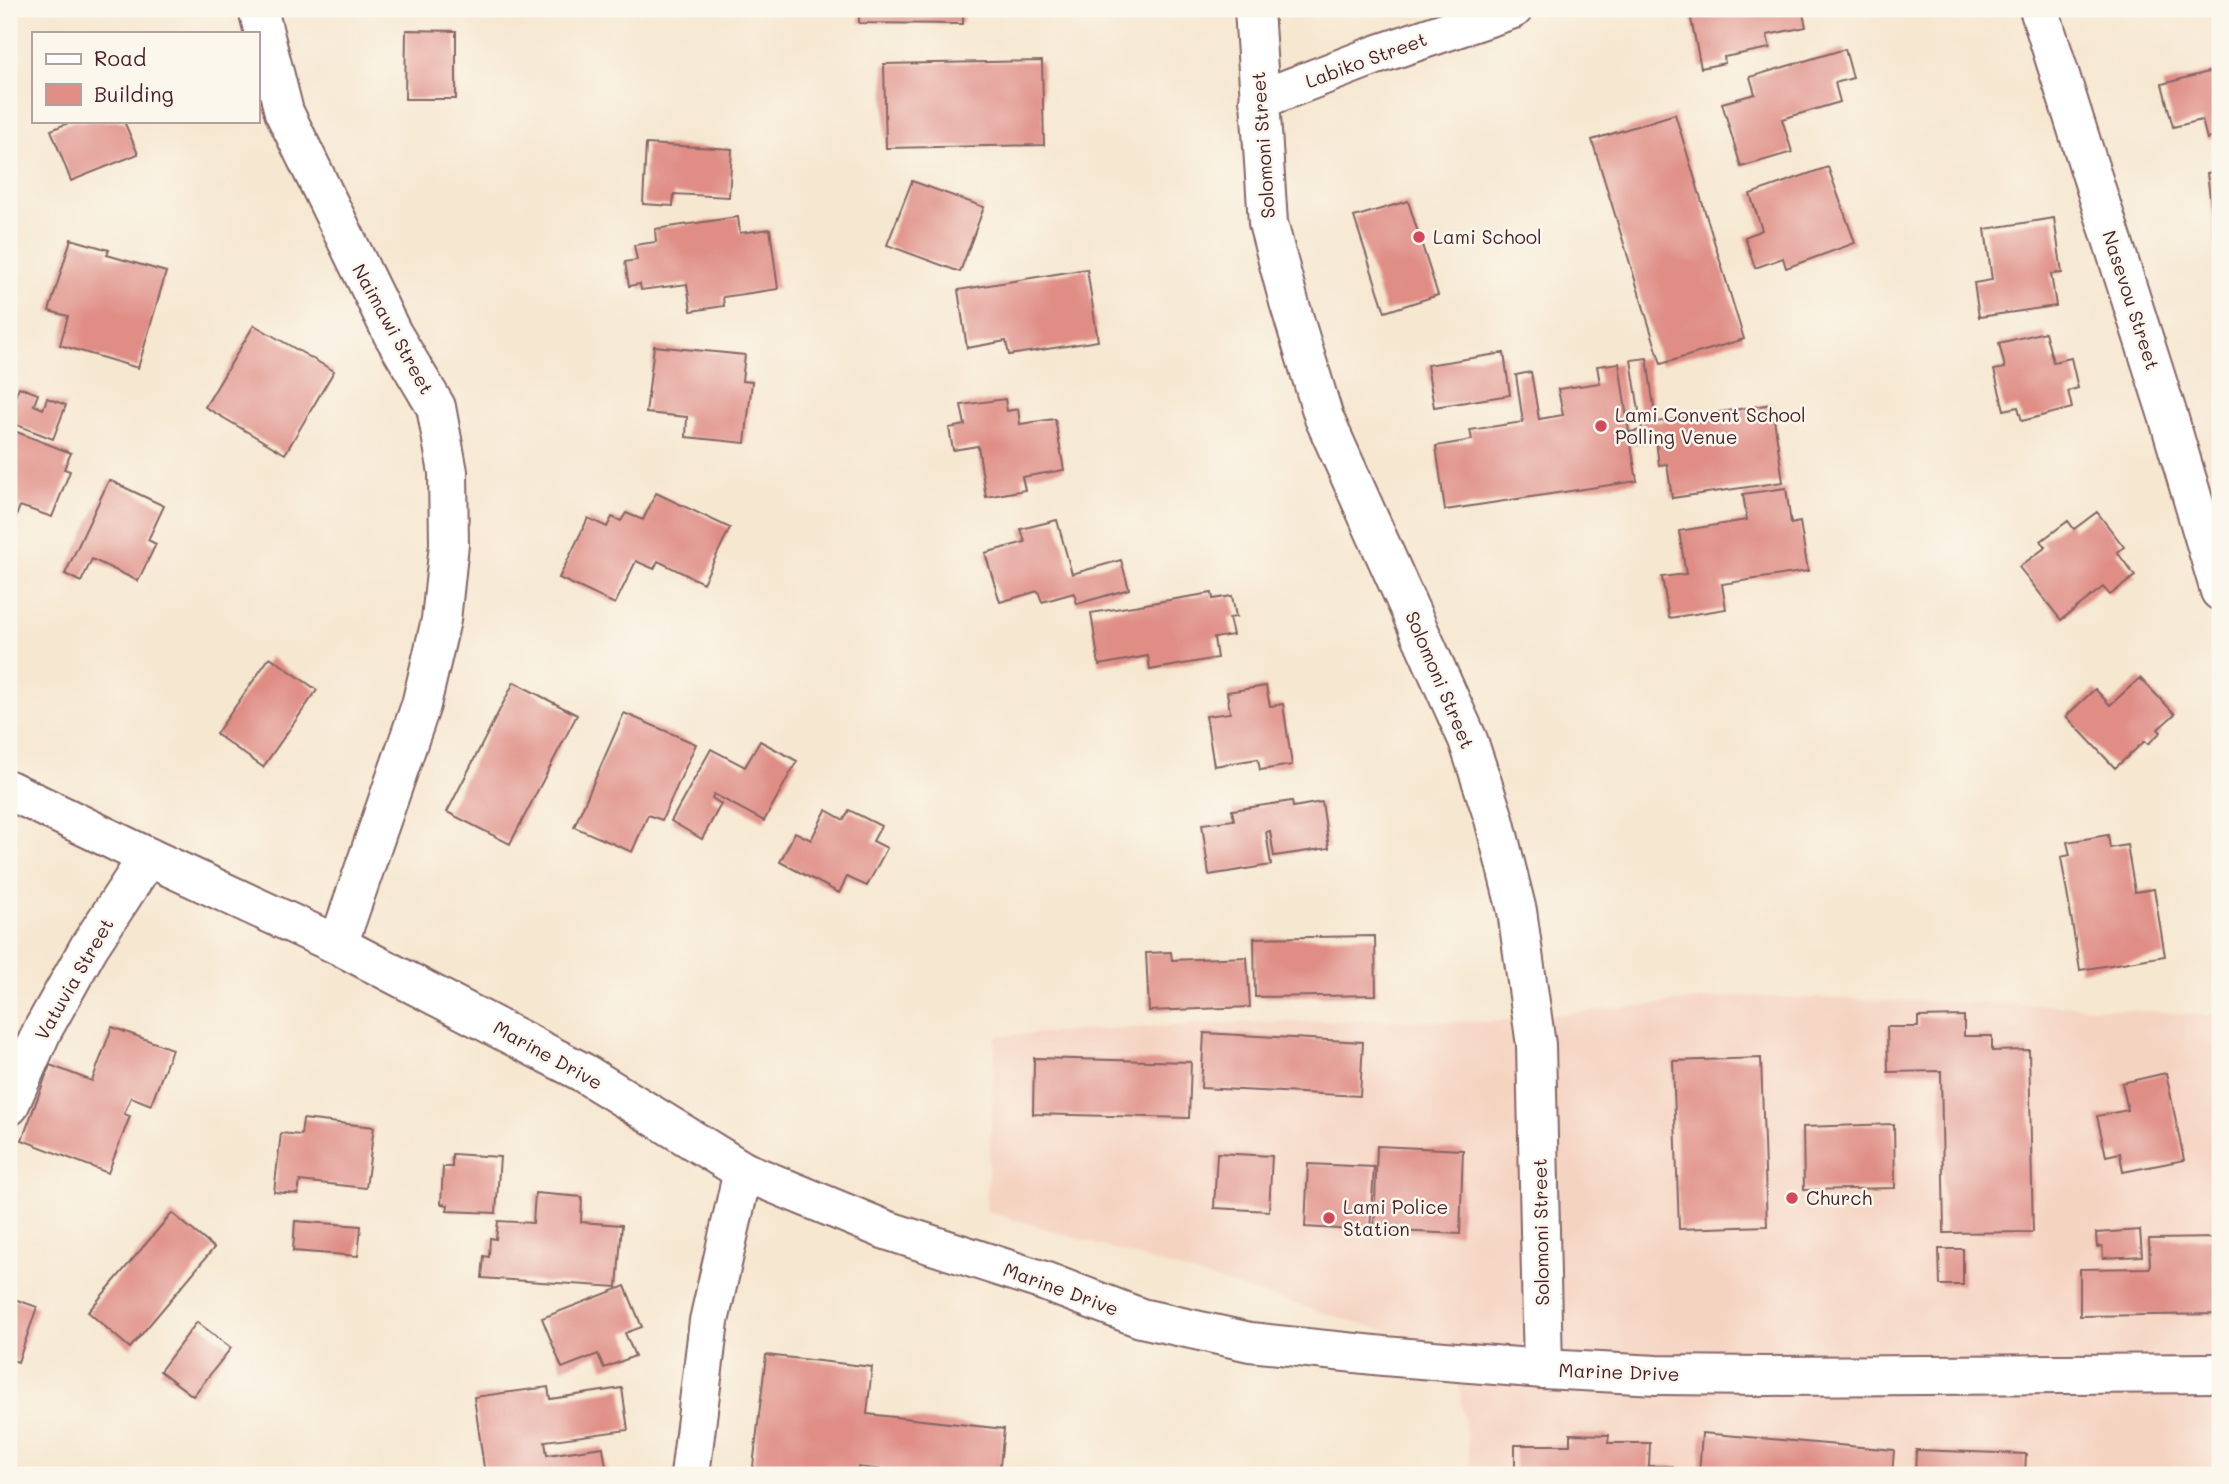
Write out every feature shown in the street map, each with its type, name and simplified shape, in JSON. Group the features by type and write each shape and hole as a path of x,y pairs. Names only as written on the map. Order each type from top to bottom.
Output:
{"main road":[{"name":"Naimawi Street","path":"258,9 284,112 392,333 436,407 448,472 449,544 441,620 421,705 338,944"},
{"name":"Solomoni Street","path":"1254,9 1268,223 1324,418 1468,740 1494,819 1517,911 1536,1045 1543,1369"},
{"name":"Labiko Street","path":"1259,100 1376,55 1513,9"},
{"name":"Nasevou Street","path":"2039,9 2169,419 2220,591"},
{"name":"Marine Drive","path":"9,790 338,944 582,1072 743,1171 886,1230 1041,1280 1141,1318 1250,1342 1543,1369 1657,1375 1768,1377 2220,1373"},
{"name":"Vatuvia Street","path":"9,1105 42,1031 89,947 148,857"},
{"path":"690,1475 709,1321 743,1171"}],"shaded area":[{"path":"1736,996 2056,1005 2220,1016 2220,1475 1472,1475 1454,1352 986,1211 996,1036 1198,1024 1357,1020 1489,1022"}],"building":[{"path":"859,9 963,9 963,24 859,23"},
{"path":"1689,9 1802,9 1806,27 1767,35 1770,48 1724,57 1725,63 1701,68"},
{"path":"406,30 456,31 456,99 405,99"},
{"path":"1845,49 1853,78 1835,83 1840,102 1782,119 1792,152 1741,167 1722,103 1755,94 1750,77"},
{"path":"1042,61 1044,145 886,148 884,64"},
{"path":"2220,69 2220,136 2207,139 2202,120 2173,127 2162,84"},
{"path":"1675,114 1744,339 1661,364 1592,140"},
{"path":"71,122 124,122 138,154 71,181 51,130"},
{"path":"646,144 732,149 729,197 674,194 673,206 643,204"},
{"path":"1828,167 1855,243 1786,268 1783,258 1755,268 1745,237 1762,230 1750,194"},
{"path":"2220,172 2220,255 2217,255 2207,173"},
{"path":"912,181 984,207 960,272 887,245"},
{"path":"1408,201 1438,295 1385,312 1354,217"},
{"path":"738,217 740,233 770,229 778,289 723,297 724,306 691,311 687,284 641,290 640,284 629,286 625,262 637,260 634,245 656,242 655,229"},
{"path":"2054,218 2062,273 2051,274 2056,306 1979,317 1974,283 1992,280 1985,229"},
{"path":"71,239 109,250 107,255 166,272 138,368 60,345 68,316 49,311"},
{"path":"1087,269 1098,341 1009,355 1006,341 967,348 958,290"},
{"path":"254,325 334,371 285,454 205,407"},
{"path":"2045,332 2053,362 2071,358 2078,388 2068,391 2072,408 2022,421 2018,407 2004,410 1994,370 2005,368 1999,343"},
{"path":"654,346 745,355 742,381 752,382 745,443 686,437 687,417 646,413"},
{"path":"1504,353 1510,395 1434,407 1427,365"},
{"path":"1647,358 1656,422 1772,404 1783,482 1672,498 1667,464 1659,465 1656,441 1631,445 1637,481 1445,510 1436,446 1472,440 1470,430 1523,422 1516,375 1531,372 1539,419 1563,415 1558,389 1600,383 1597,366 1619,363 1629,432 1642,430 1631,360"},
{"path":"19,387 38,394 34,405 43,409 47,398 66,405 53,439 9,422 9,412"},
{"path":"1005,399 1007,411 1018,409 1020,424 1055,419 1064,470 1022,477 1025,490 986,497 978,446 953,450 949,428 965,425 961,405"},
{"path":"9,429 71,453 64,469 70,471 52,517 20,506 12,527 9,526"},
{"path":"109,480 164,506 148,540 156,544 138,581 92,559 81,582 65,574"},
{"path":"1786,488 1791,524 1800,522 1808,571 1722,584 1726,609 1669,618 1662,577 1686,574 1679,531 1747,520 1743,494"},
{"path":"656,493 730,528 703,583 658,561 654,569 636,561 615,604 559,578 588,518 607,527 612,517 621,521 626,513 643,520"},
{"path":"2097,512 2124,547 2117,552 2135,576 2110,595 2103,587 2061,620 2019,567 2046,547 2041,541 2068,521 2074,529"},
{"path":"1057,520 1072,574 1121,560 1129,589 1077,604 1074,593 1042,602 1038,591 1000,602 985,553 1025,542 1021,529"},
{"path":"1212,593 1213,599 1232,596 1236,617 1229,618 1233,635 1214,638 1217,658 1150,670 1148,656 1099,665 1091,613"},
{"path":"270,657 317,690 263,767 216,734"},
{"path":"2140,678 2175,714 2158,729 2161,732 2148,744 2145,741 2115,768 2066,716 2095,689 2110,705"},
{"path":"514,682 577,715 510,844 447,812"},
{"path":"1266,686 1270,706 1283,704 1292,765 1260,770 1258,759 1214,766 1206,716 1230,713 1227,692"},
{"path":"624,713 696,744 662,820 648,815 632,852 574,827"},
{"path":"760,741 797,761 764,821 714,794 712,798 721,804 702,839 671,821 711,749 745,767"},
{"path":"1292,801 1293,807 1322,802 1329,848 1274,856 1270,831 1266,832 1271,865 1209,875 1202,824 1234,820 1232,810"},
{"path":"826,810 844,820 849,810 881,826 873,841 887,848 867,886 847,877 839,893 780,862 795,832 811,840"},
{"path":"2108,835 2110,848 2127,845 2135,892 2154,889 2165,956 2080,970 2061,857 2070,855 2067,842"},
{"path":"1375,936 1376,995 1255,997 1254,938"},
{"path":"1171,952 1172,960 1247,957 1250,1007 1149,1011 1146,953"},
{"path":"1964,1016 1964,1036 1992,1036 1992,1051 2029,1050 2033,1232 1944,1233 1941,1071 1888,1072 1887,1027 1918,1027 1918,1017"},
{"path":"112,1027 172,1049 151,1105 131,1097 124,1114 130,1116 108,1173 22,1140 50,1065 92,1081"},
{"path":"1204,1033 1363,1042 1360,1096 1201,1088"},
{"path":"1034,1058 1191,1062 1189,1118 1033,1114"},
{"path":"1761,1058 1767,1226 1679,1229 1673,1061"},
{"path":"2166,1073 2184,1160 2123,1172 2120,1153 2106,1156 2097,1116 2128,1110 2122,1083"},
{"path":"303,1119 374,1127 366,1188 300,1181 298,1194 274,1192 281,1133 301,1135"},
{"path":"1894,1124 1895,1188 1804,1190 1803,1127"},
{"path":"1377,1146 1463,1150 1460,1234 1374,1230"},
{"path":"1217,1153 1272,1156 1269,1211 1214,1208"},
{"path":"452,1154 500,1157 496,1213 447,1211 448,1205 441,1204 443,1167 452,1167"},
{"path":"1308,1164 1374,1167 1370,1231 1305,1227"},
{"path":"535,1193 582,1197 581,1222 622,1225 617,1287 482,1278 484,1256 489,1257 490,1238 496,1239 498,1221 533,1223"},
{"path":"172,1213 214,1248 130,1348 88,1312"},
{"path":"295,1221 361,1226 358,1256 293,1251"},
{"path":"2140,1230 2142,1256 2103,1258 2102,1246 2097,1247 2096,1233"},
{"path":"2220,1238 2220,1314 2080,1316 2080,1269 2150,1268 2149,1239"},
{"path":"1939,1249 1963,1249 1963,1285 1940,1285"},
{"path":"625,1286 642,1327 625,1333 635,1356 604,1368 598,1354 562,1368 542,1318"},
{"path":"9,1297 37,1307 18,1362 9,1359"},
{"path":"197,1322 231,1348 193,1396 160,1371"},
{"path":"766,1355 872,1367 867,1414 1004,1429 999,1475 929,1475 858,1467 858,1475 752,1475"},
{"path":"548,1387 550,1399 622,1388 628,1430 545,1441 547,1455 603,1447 607,1475 485,1475 474,1397"},
{"path":"1702,1433 1894,1450 1892,1475 1699,1475"},
{"path":"1570,1434 1609,1435 1608,1443 1650,1443 1649,1466 1673,1466 1673,1475 1515,1475 1515,1445 1570,1445"},
{"path":"1916,1450 2026,1454 2025,1475 1915,1475"},
{"path":"2220,1471 2220,1475 2189,1473"}],"place":[{"name":"Lami School","path":"1419,237"},
{"name":"Lami Convent School Polling Venue","path":"1601,426"},
{"name":"Church","path":"1792,1198"},
{"name":"Lami Police Station","path":"1329,1218"}]}
